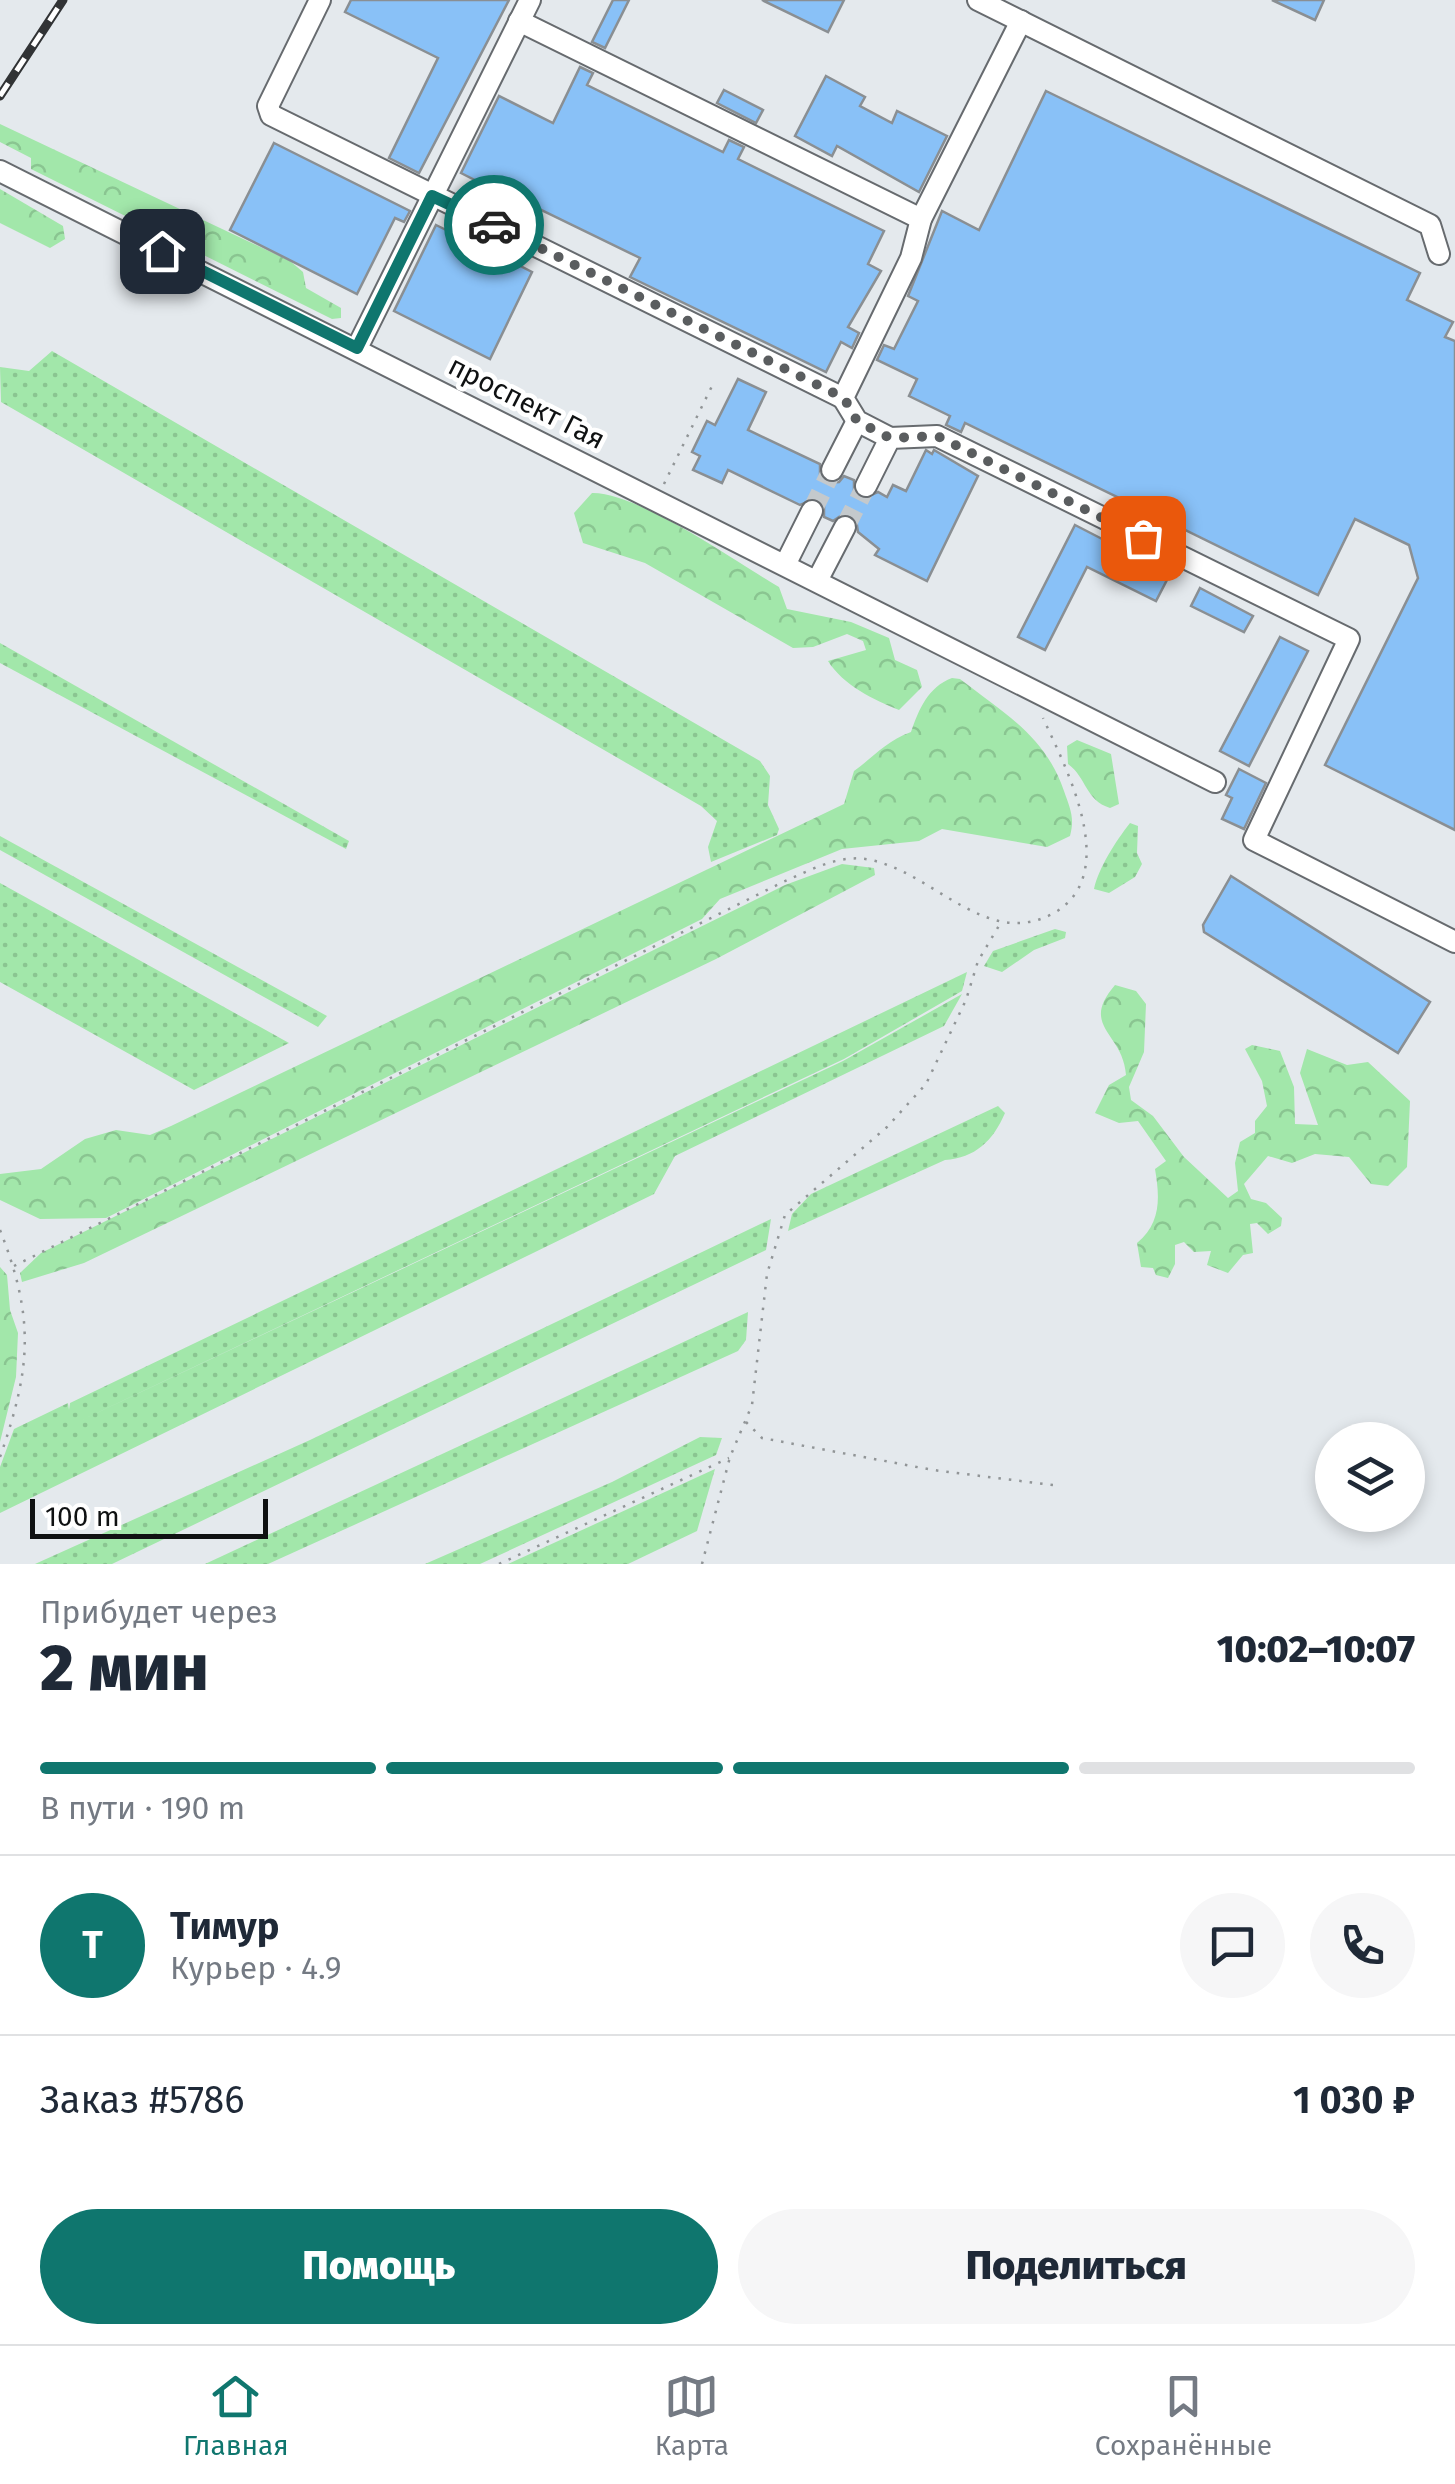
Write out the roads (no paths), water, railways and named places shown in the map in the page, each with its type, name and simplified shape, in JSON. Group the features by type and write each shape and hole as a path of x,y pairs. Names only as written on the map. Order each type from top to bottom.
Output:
{"street":[{"path":"320,0 268,106 271,114 844,398 857,421 890,438 937,436 1349,639 1254,840 1455,942"},
{"path":"357,348 530,0"},
{"path":"978,0 1430,226 1439,254"},
{"path":"844,398 911,258 921,219 1021,21"},
{"path":"520,22 921,219"},
{"name":"проспект Гая","path":"0,172 657,498 1215,782"},
{"path":"832,470 857,421"},
{"path":"866,486 890,438"},
{"path":"786,564 812,511"},
{"path":"818,580 845,526"}],"tunnel":[{"path":"812,511 832,470"},
{"path":"845,527 866,486"}],"railway":[{"path":"0,96 63,0"}]}
